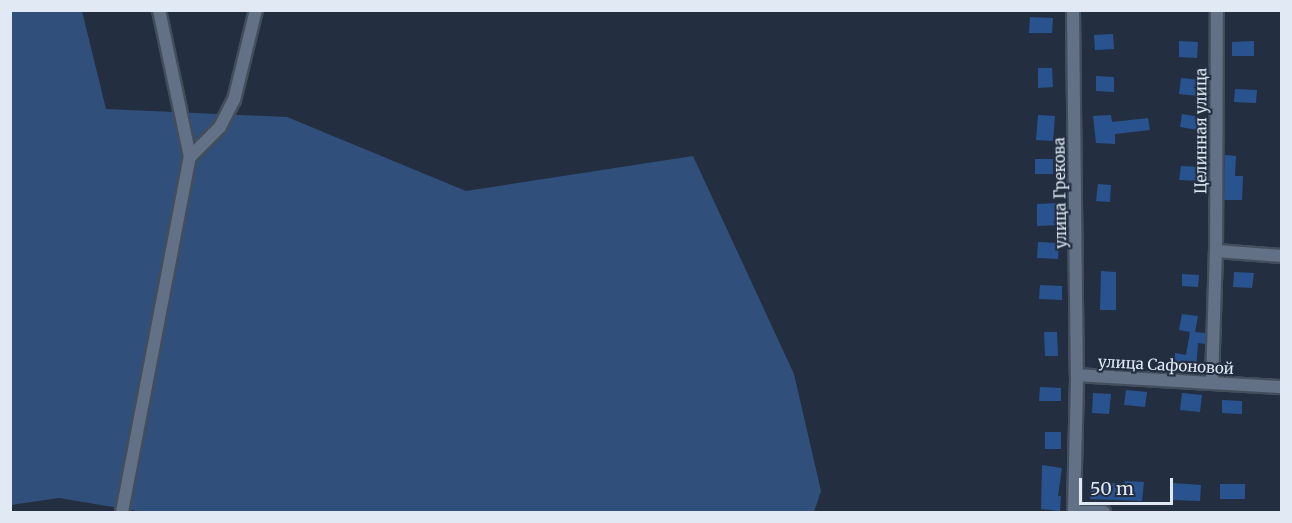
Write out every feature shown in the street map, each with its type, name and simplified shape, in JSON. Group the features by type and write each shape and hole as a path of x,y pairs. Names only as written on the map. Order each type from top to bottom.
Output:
{"street":[{"path":"122,513 190,157 159,10"},
{"path":"190,157 220,127 234,100 256,10"},
{"name":"улица Грекова","path":"1073,10 1077,375"},
{"name":"Целинная улица","path":"1212,383 1216,251 1217,10"},
{"path":"1216,251 1281,256"},
{"name":"улица Сафоновой","path":"1074,512 1077,375 1281,387"},
{"path":"1074,512 1104,513"}],"shaded area":[{"path":"11,10 82,11 106,109 287,117 466,191 693,156 794,374 821,491 814,512 143,512 59,498 11,505"}],"building":[{"path":"1030,17 1053,18 1052,33 1029,33"},
{"path":"1113,34 1114,49 1095,50 1094,35"},
{"path":"1179,41 1198,42 1197,58 1179,57"},
{"path":"1254,41 1254,56 1232,56 1232,42"},
{"path":"1038,68 1052,68 1053,87 1038,88"},
{"path":"1096,76 1114,77 1114,92 1096,91"},
{"path":"1181,78 1200,80 1199,96 1179,94"},
{"path":"1235,89 1257,90 1256,103 1234,102"},
{"path":"1182,114 1200,117 1198,130 1180,127"},
{"path":"1038,115 1055,116 1053,141 1036,140"},
{"path":"1111,115 1112,122 1148,118 1150,130 1115,134 1115,144 1096,143 1093,116"},
{"path":"1225,155 1236,156 1235,176 1243,176 1242,200 1224,200"},
{"path":"1035,159 1053,159 1053,174 1035,174"},
{"path":"1181,166 1200,167 1199,181 1179,180"},
{"path":"1098,184 1111,185 1110,202 1096,201"},
{"path":"1058,203 1059,225 1037,226 1037,204"},
{"path":"1038,242 1059,243 1058,259 1037,258"},
{"path":"1101,271 1116,272 1116,310 1100,310"},
{"path":"1234,272 1254,273 1252,288 1233,287"},
{"path":"1182,274 1199,275 1198,287 1182,286"},
{"path":"1040,285 1062,286 1062,300 1039,299"},
{"path":"1182,314 1198,316 1195,332 1205,333 1205,344 1198,343 1196,370 1174,368 1175,353 1186,355 1190,332 1179,330"},
{"path":"1044,332 1057,332 1058,356 1045,356"},
{"path":"1040,387 1061,388 1061,401 1039,401"},
{"path":"1126,390 1147,392 1145,407 1124,405"},
{"path":"1093,393 1111,394 1109,414 1092,413"},
{"path":"1182,393 1202,395 1200,412 1180,410"},
{"path":"1222,400 1242,401 1242,414 1222,413"},
{"path":"1045,432 1061,432 1061,449 1045,449"},
{"path":"1042,465 1062,468 1058,496 1061,496 1060,511 1041,509"},
{"path":"1125,481 1144,482 1142,501 1090,499 1091,482 1124,484"},
{"path":"1173,483 1201,485 1200,501 1172,500"},
{"path":"1220,484 1245,484 1245,499 1220,499"}]}
